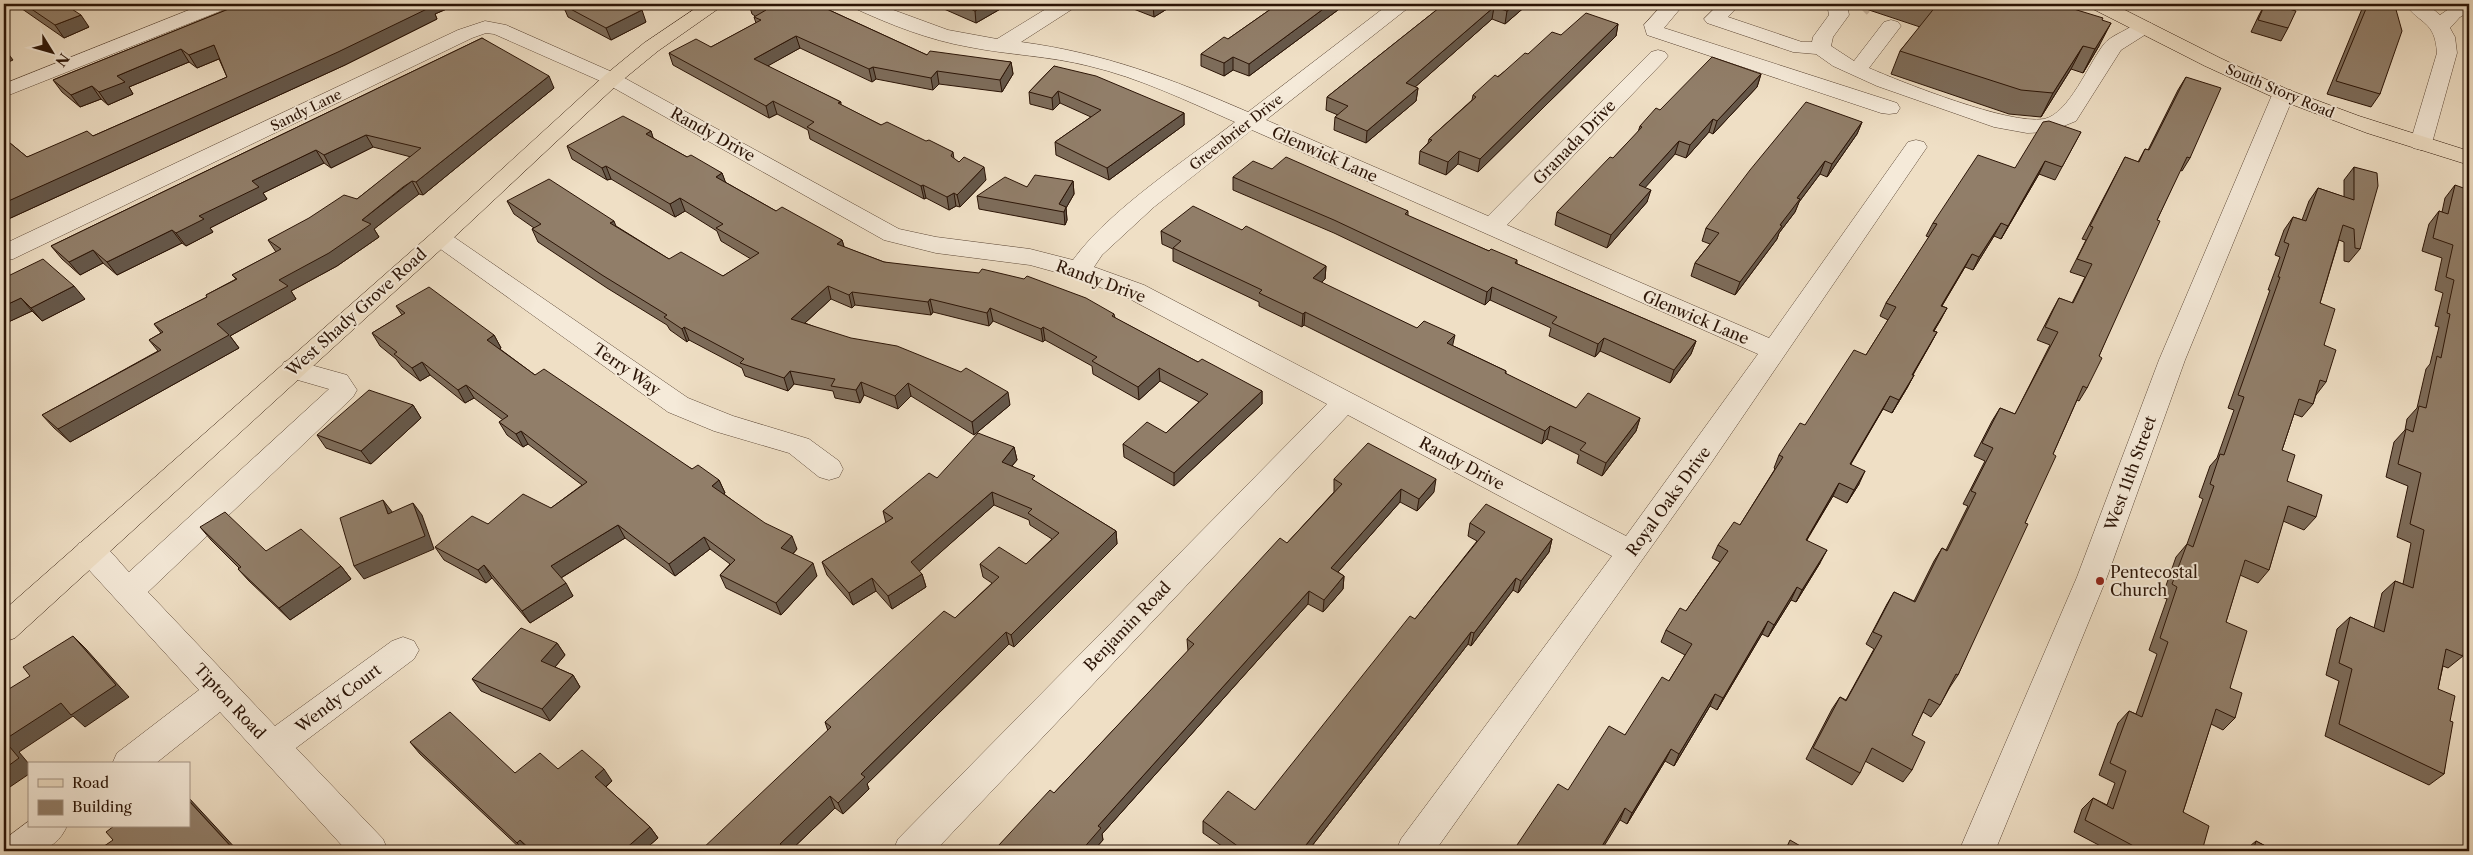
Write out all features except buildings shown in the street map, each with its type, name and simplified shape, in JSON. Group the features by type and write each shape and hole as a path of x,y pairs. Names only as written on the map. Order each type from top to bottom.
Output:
{"main road":[{"name":"West Shady Grove Road","path":"4,629 440,238 612,79 651,47 715,4"},
{"name":"South Story Road","path":"2098,4 2284,94 2421,143 2469,158"}],"street":[{"path":"4,91 221,4"},
{"name":"Glenwick Lane","path":"861,4 895,10 944,35 1001,46 1066,55 1121,68 1168,84 1490,228 1774,351"},
{"path":"1001,46 1067,4"},
{"name":"Greenbrier Drive","path":"1079,270 1093,250 1117,227 1401,4"},
{"path":"1674,4 1654,25 1654,31 1889,108"},
{"path":"1730,4 1714,20 1800,48 1821,48 1840,62 1884,82 2002,122 2028,126 2049,125 2068,116 2113,46 2144,27"},
{"path":"2415,4 2440,26 2447,40 2447,53 2421,143"},
{"path":"2440,26 2453,13 2469,5"},
{"path":"1821,48 1823,37 1838,9 1859,7"},
{"path":"1857,70 1891,26"},
{"name":"Sandy Lane","path":"4,253 465,34 485,28 511,32 612,79"},
{"name":"Granada Drive","path":"1490,228 1658,56"},
{"name":"Randy Drive","path":"612,79 892,235 936,245 1030,257 1079,270 1135,290 1631,552"},
{"name":"West 11th Street","path":"1977,851 2092,577 2172,360 2284,94"},
{"name":"Royal Oaks Drive","path":"1414,851 1701,456 1916,147"},
{"name":"Terry Way","path":"440,238 678,405 724,424 799,446 829,469"},
{"path":"128,592 344,390 338,382 293,369"},
{"name":"Benjamin Road","path":"911,851 1344,402"},
{"name":"Tipton Road","path":"90,551 370,851"},
{"name":"Wendy Court","path":"272,747 403,650"},
{"path":"132,762 221,692"},
{"path":"18,851 47,828"}],"tunnel":[{"path":"1859,7 1862,4"}],"place":[{"name":"Pentecostal Church","path":"2100,581"}]}
